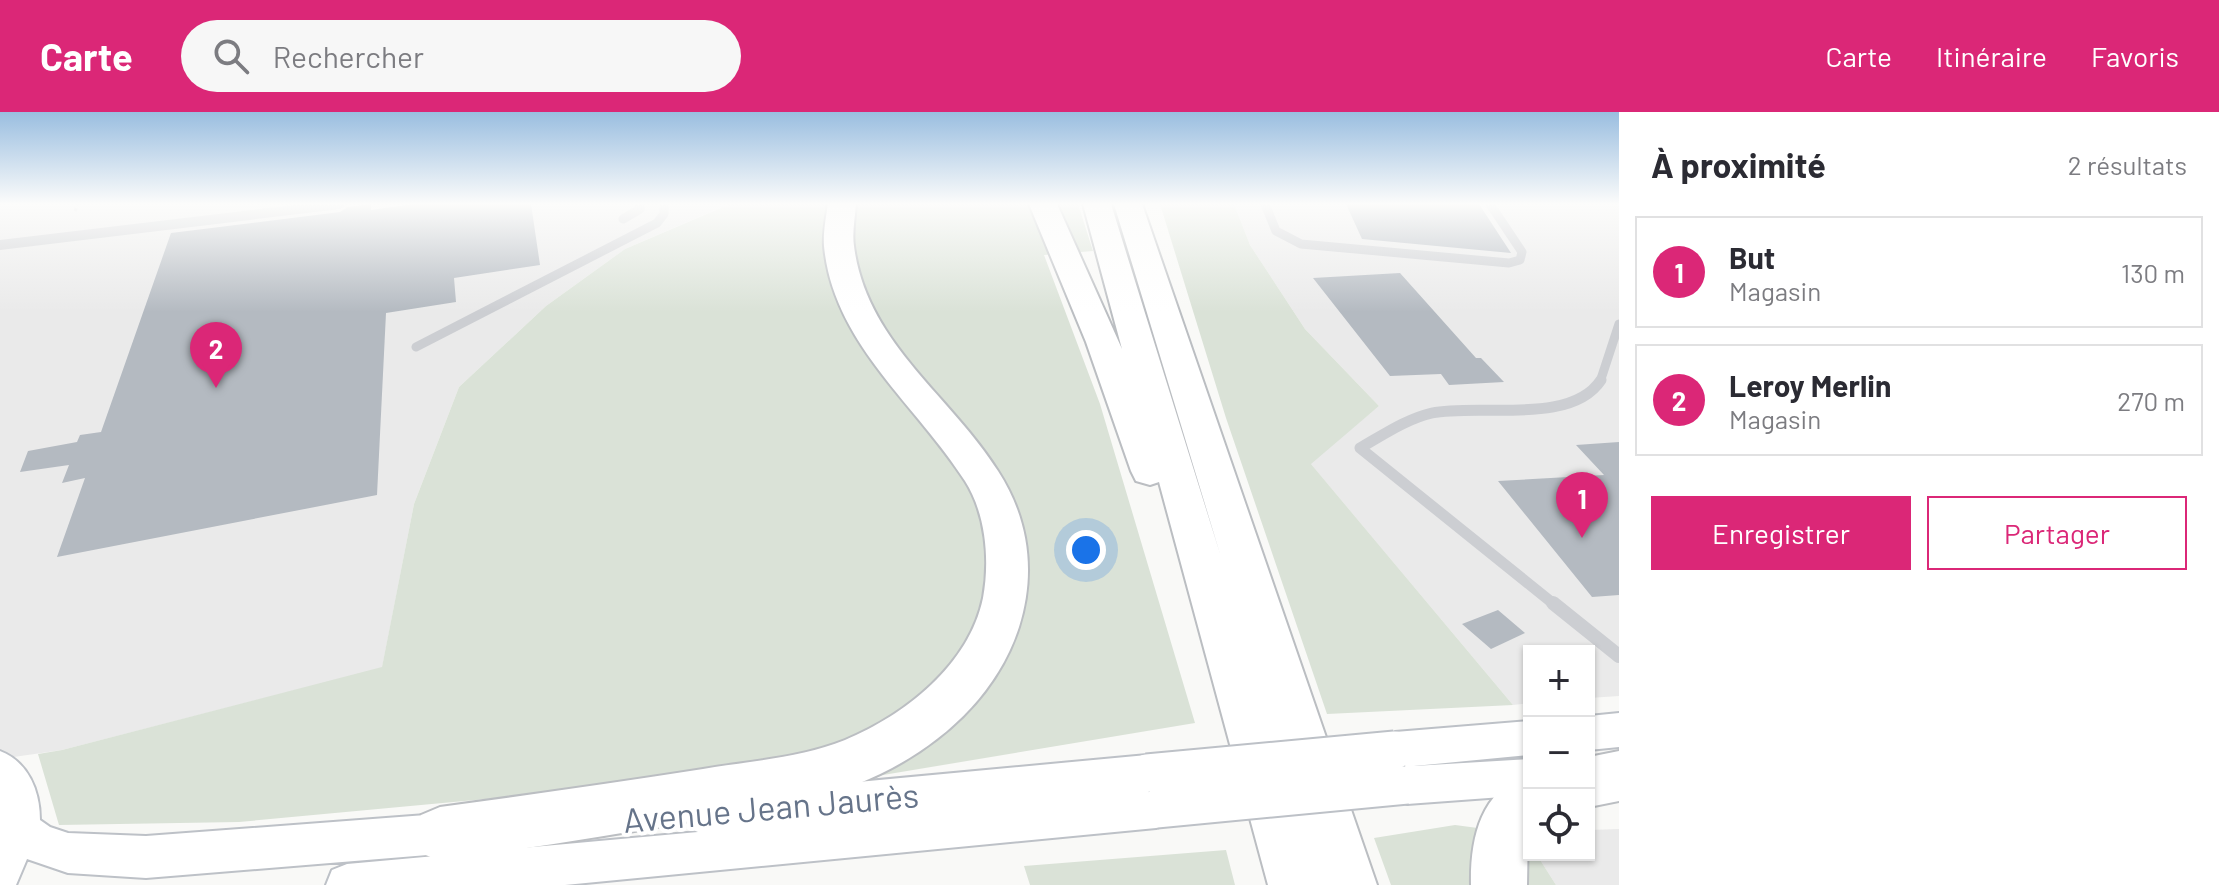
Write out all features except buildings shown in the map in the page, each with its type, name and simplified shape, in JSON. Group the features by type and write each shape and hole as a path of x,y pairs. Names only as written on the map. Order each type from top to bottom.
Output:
{"highway":[{"path":"440,834 638,805 830,769 872,752 913,727 951,696 980,658 999,620 1006,589 1008,559 1003,529 983,478 872,335 852,300 837,253 838,240"},
{"path":"1059,240 1141,442 1223,703 1262,769"},
{"path":"1108,240 1296,885"},
{"path":"1140,240 1349,885"},
{"path":"1595,778 1619,775"},
{"path":"1499,885 1499,855 1505,825 1523,801"}],"main road":[{"path":"1595,732 1619,730"},
{"name":"Avenue Jean Jaurès","path":"347,885 1151,791 1401,768 1523,739"},
{"name":"Avenue Jean Jaurès","path":"1401,768 1523,777"},
{"path":"0,769 17,787 21,806 19,829 0,872"},
{"name":"Avenue Jean Jaurès","path":"19,829 39,844 68,853 146,857 440,834 1151,791"}],"street":[{"path":"0,245 41,240"}],"lane":[{"path":"416,347 624,240"},
{"path":"1293,240 1301,244 1509,263 1520,260 1522,252 1514,240"},
{"path":"1619,324 1606,371 1596,387 1580,399 1558,405 1436,413 1400,426 1360,448 1619,656"}],"shaded area":[{"path":"0,240 646,240 625,249 546,306 459,387 414,504 382,668 62,750 0,759"},
{"path":"646,240 1090,240 1093,251 1044,255 1100,404 1195,723 859,779 681,781 239,822 59,825 38,754 382,667 414,504 459,387 546,306 625,249"},
{"path":"1171,240 1248,240 1305,329 1379,406 1311,464 1513,705 1327,714 1226,418"},
{"path":"1248,240 1619,240 1619,696 1595,698 1595,645 1523,645 1523,704 1513,705 1310,463 1379,406 1305,329"},
{"path":"1455,825 1523,834 1523,861 1541,861 1556,885 1391,885 1374,838"},
{"path":"1619,829 1619,885 1556,885 1541,861 1595,861 1595,830"},
{"path":"1226,850 1235,885 1030,885 1024,866"}],"place":[{"name":"Leroy Merlin","path":"216,388"},
{"name":"But","path":"1582,538"}]}
